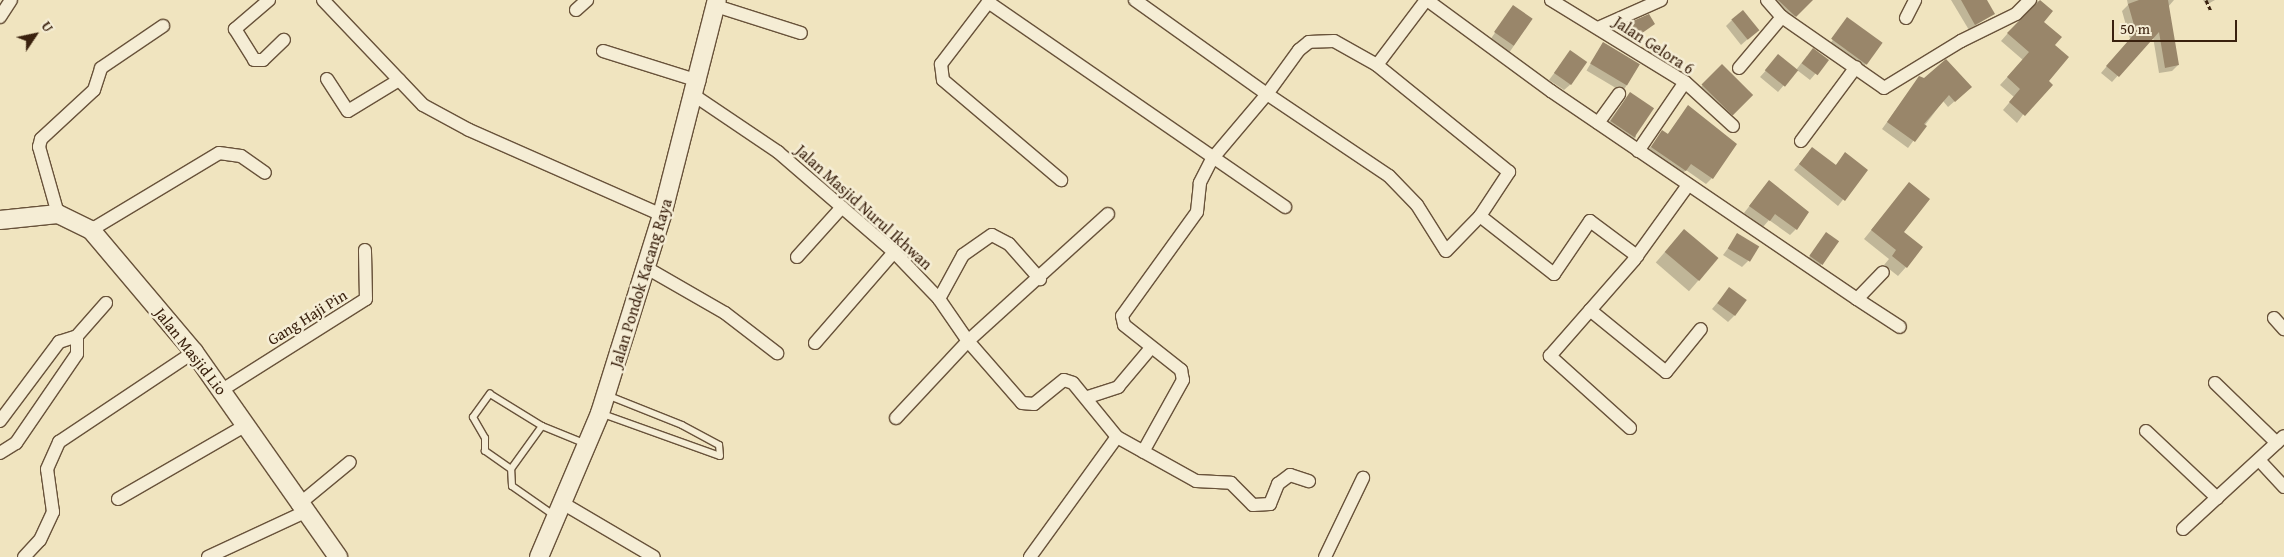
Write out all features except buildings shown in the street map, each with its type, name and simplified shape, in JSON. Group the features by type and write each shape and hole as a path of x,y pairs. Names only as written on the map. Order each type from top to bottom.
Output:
{"main road":[{"name":"Jalan Pondok Kacang Raya","path":"538,557 561,511 606,395 662,215 697,89 717,3"},
{"path":"0,220 58,214"},
{"name":"Jalan Masjid Lio","path":"58,214 91,230 194,352 246,425 301,509 338,557"}],"street":[{"path":"0,17 11,0"},
{"path":"269,0 235,29 254,60 263,60 284,40"},
{"path":"324,0 423,105 469,130 662,215"},
{"path":"576,10 587,0"},
{"path":"1135,0 1268,94 1389,176 1417,205 1446,251 1480,216 1509,172 1377,64 1322,38 1299,50 1268,94 1212,159 1200,183 1197,212 1122,316 1124,325 1150,349 1180,370 1183,380 1143,452"},
{"name":"Jalan Gelora 6","path":"1551,0 1685,82 1733,126"},
{"path":"1598,28 1645,3 1661,0"},
{"path":"1767,0 1782,17 1856,67 1879,86 1889,86 1961,41 2016,14 2030,0"},
{"path":"1906,18 1915,0"},
{"path":"1061,180 943,80 941,64 989,1 1212,159 1285,207"},
{"path":"1377,64 1434,2 1598,123 1900,327"},
{"path":"717,3 800,33"},
{"path":"1738,68 1782,17"},
{"path":"58,214 39,146 41,139 94,90 101,68 162,26"},
{"name":"Jalan Masjid Nurul Ikhwan","path":"603,50 697,89 778,152 894,252 939,298 968,342 1022,404 1034,404 1064,380 1088,398 1117,437"},
{"path":"1801,141 1856,67"},
{"path":"327,79 348,111 399,80"},
{"path":"1638,150 1685,82"},
{"path":"1598,123 1619,94"},
{"path":"91,230 219,153 240,156 265,173"},
{"path":"1630,428 1550,356 1637,256 1688,185"},
{"path":"797,257 842,207"},
{"path":"896,418 968,342 1040,279 1108,214"},
{"path":"1480,216 1554,274 1590,221 1637,256"},
{"path":"939,298 963,255 992,235 1009,244 1040,279"},
{"name":"Gang Haji Pin","path":"222,390 366,299 365,250"},
{"path":"815,343 894,252"},
{"path":"645,267 725,313 777,353"},
{"path":"1857,299 1883,272"},
{"path":"0,421 59,342 77,336 106,304"},
{"path":"1590,310 1666,372 1701,329"},
{"path":"2274,318 2284,329"},
{"path":"0,453 16,443 77,354 77,336"},
{"path":"1088,398 1118,387 1150,349"},
{"path":"24,557 40,540 53,512 47,469 59,442 194,352"},
{"path":"2183,529 2280,439 2215,383"},
{"path":"118,499 246,425"},
{"path":"2146,431 2216,498"},
{"path":"1030,557 1117,437 1196,481 1231,483 1253,505 1270,504 1278,484 1290,475 1309,481"},
{"path":"2258,460 2284,488"},
{"path":"208,557 301,509 350,462"},
{"path":"1326,557 1363,478"},
{"path":"561,511 654,557"}],"lane":[{"path":"511,469 485,451 485,438 473,417 490,394 496,394 542,426 587,444"},
{"path":"600,413 715,458 722,450 682,424 606,395"},
{"path":"542,426 511,469 512,486 561,511"}],"path":[{"path":"2206,0 2211,11"}]}
